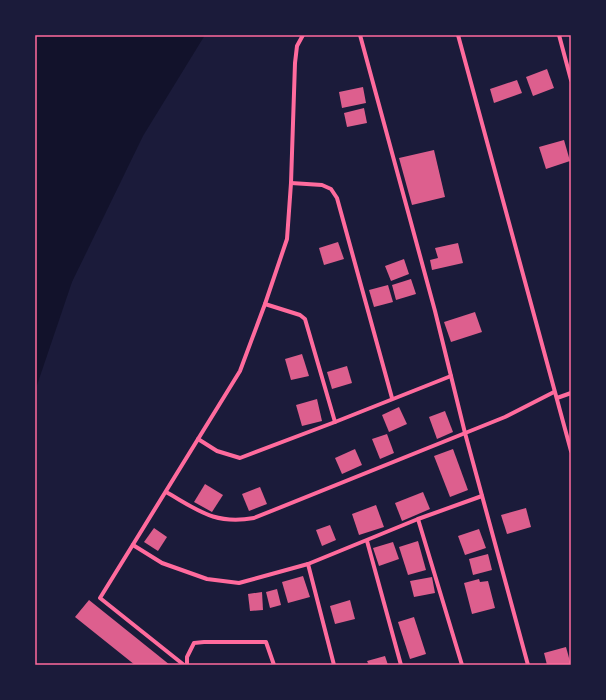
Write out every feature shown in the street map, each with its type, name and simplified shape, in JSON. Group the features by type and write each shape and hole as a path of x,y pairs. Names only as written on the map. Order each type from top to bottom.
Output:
{"street":[{"path":"184,665 100,598 240,371 265,304 287,239 291,183 295,63 297,46 303,35"},
{"path":"360,35 528,665"},
{"path":"458,35 571,450"},
{"path":"559,35 571,80"},
{"path":"291,183 322,185 331,189 337,198 392,398"},
{"path":"265,304 300,315 305,319 335,422"},
{"path":"198,439 217,451 240,458 451,376"},
{"path":"166,492 211,516 227,520 254,518 505,417 554,392"},
{"path":"557,398 571,393"},
{"path":"133,545 162,563 207,579 239,583 308,564 418,519 482,496"},
{"path":"418,519 462,665"},
{"path":"367,540 401,665"},
{"path":"308,564 334,665"},
{"path":"187,665 187,657 194,644 204,642 266,642 274,665"}],"shaded area":[{"path":"35,35 205,35 143,136 72,282 35,391"}],"building":[{"path":"547,69 554,88 533,96 526,77"},
{"path":"517,80 522,93 494,103 490,89"},
{"path":"363,87 366,103 342,108 339,92"},
{"path":"364,108 367,123 347,127 344,113"},
{"path":"564,140 570,161 546,169 539,147"},
{"path":"434,150 445,197 412,205 399,158"},
{"path":"338,242 344,259 324,265 319,248"},
{"path":"458,243 463,263 432,270 430,260 438,258 435,248"},
{"path":"404,259 409,274 391,281 385,266"},
{"path":"411,279 416,294 396,300 392,285"},
{"path":"388,285 393,302 374,307 369,290"},
{"path":"475,312 482,332 451,342 444,322"},
{"path":"302,354 309,376 291,380 285,359"},
{"path":"347,366 352,383 332,389 327,372"},
{"path":"317,399 322,421 302,426 296,405"},
{"path":"399,407 407,424 389,432 382,415"},
{"path":"445,411 453,432 437,439 429,417"},
{"path":"387,434 394,453 380,459 372,439"},
{"path":"355,449 362,465 342,474 335,458"},
{"path":"453,449 468,490 450,497 434,456"},
{"path":"205,484 223,495 212,512 194,502"},
{"path":"260,487 267,504 249,511 242,494"},
{"path":"423,492 430,509 402,521 395,503"},
{"path":"376,505 384,527 359,535 352,514"},
{"path":"526,508 531,527 507,534 501,515"},
{"path":"330,525 336,540 322,546 316,530"},
{"path":"154,528 167,537 158,551 144,542"},
{"path":"479,529 486,548 465,555 458,536"},
{"path":"418,541 426,570 408,575 399,547"},
{"path":"393,542 399,559 379,566 373,548"},
{"path":"488,554 492,570 473,575 469,559"},
{"path":"303,576 310,597 288,603 282,582"},
{"path":"432,577 435,593 414,597 410,581"},
{"path":"479,579 480,582 488,581 495,608 472,614 464,583"},
{"path":"277,589 281,605 270,608 266,592"},
{"path":"262,592 263,610 250,611 248,594"},
{"path":"89,600 170,665 135,665 75,617"},
{"path":"350,600 355,619 335,624 330,606"},
{"path":"414,617 426,654 410,659 398,622"},
{"path":"566,647 571,665 547,665 544,653"},
{"path":"385,656 388,665 369,665 367,661"}]}
